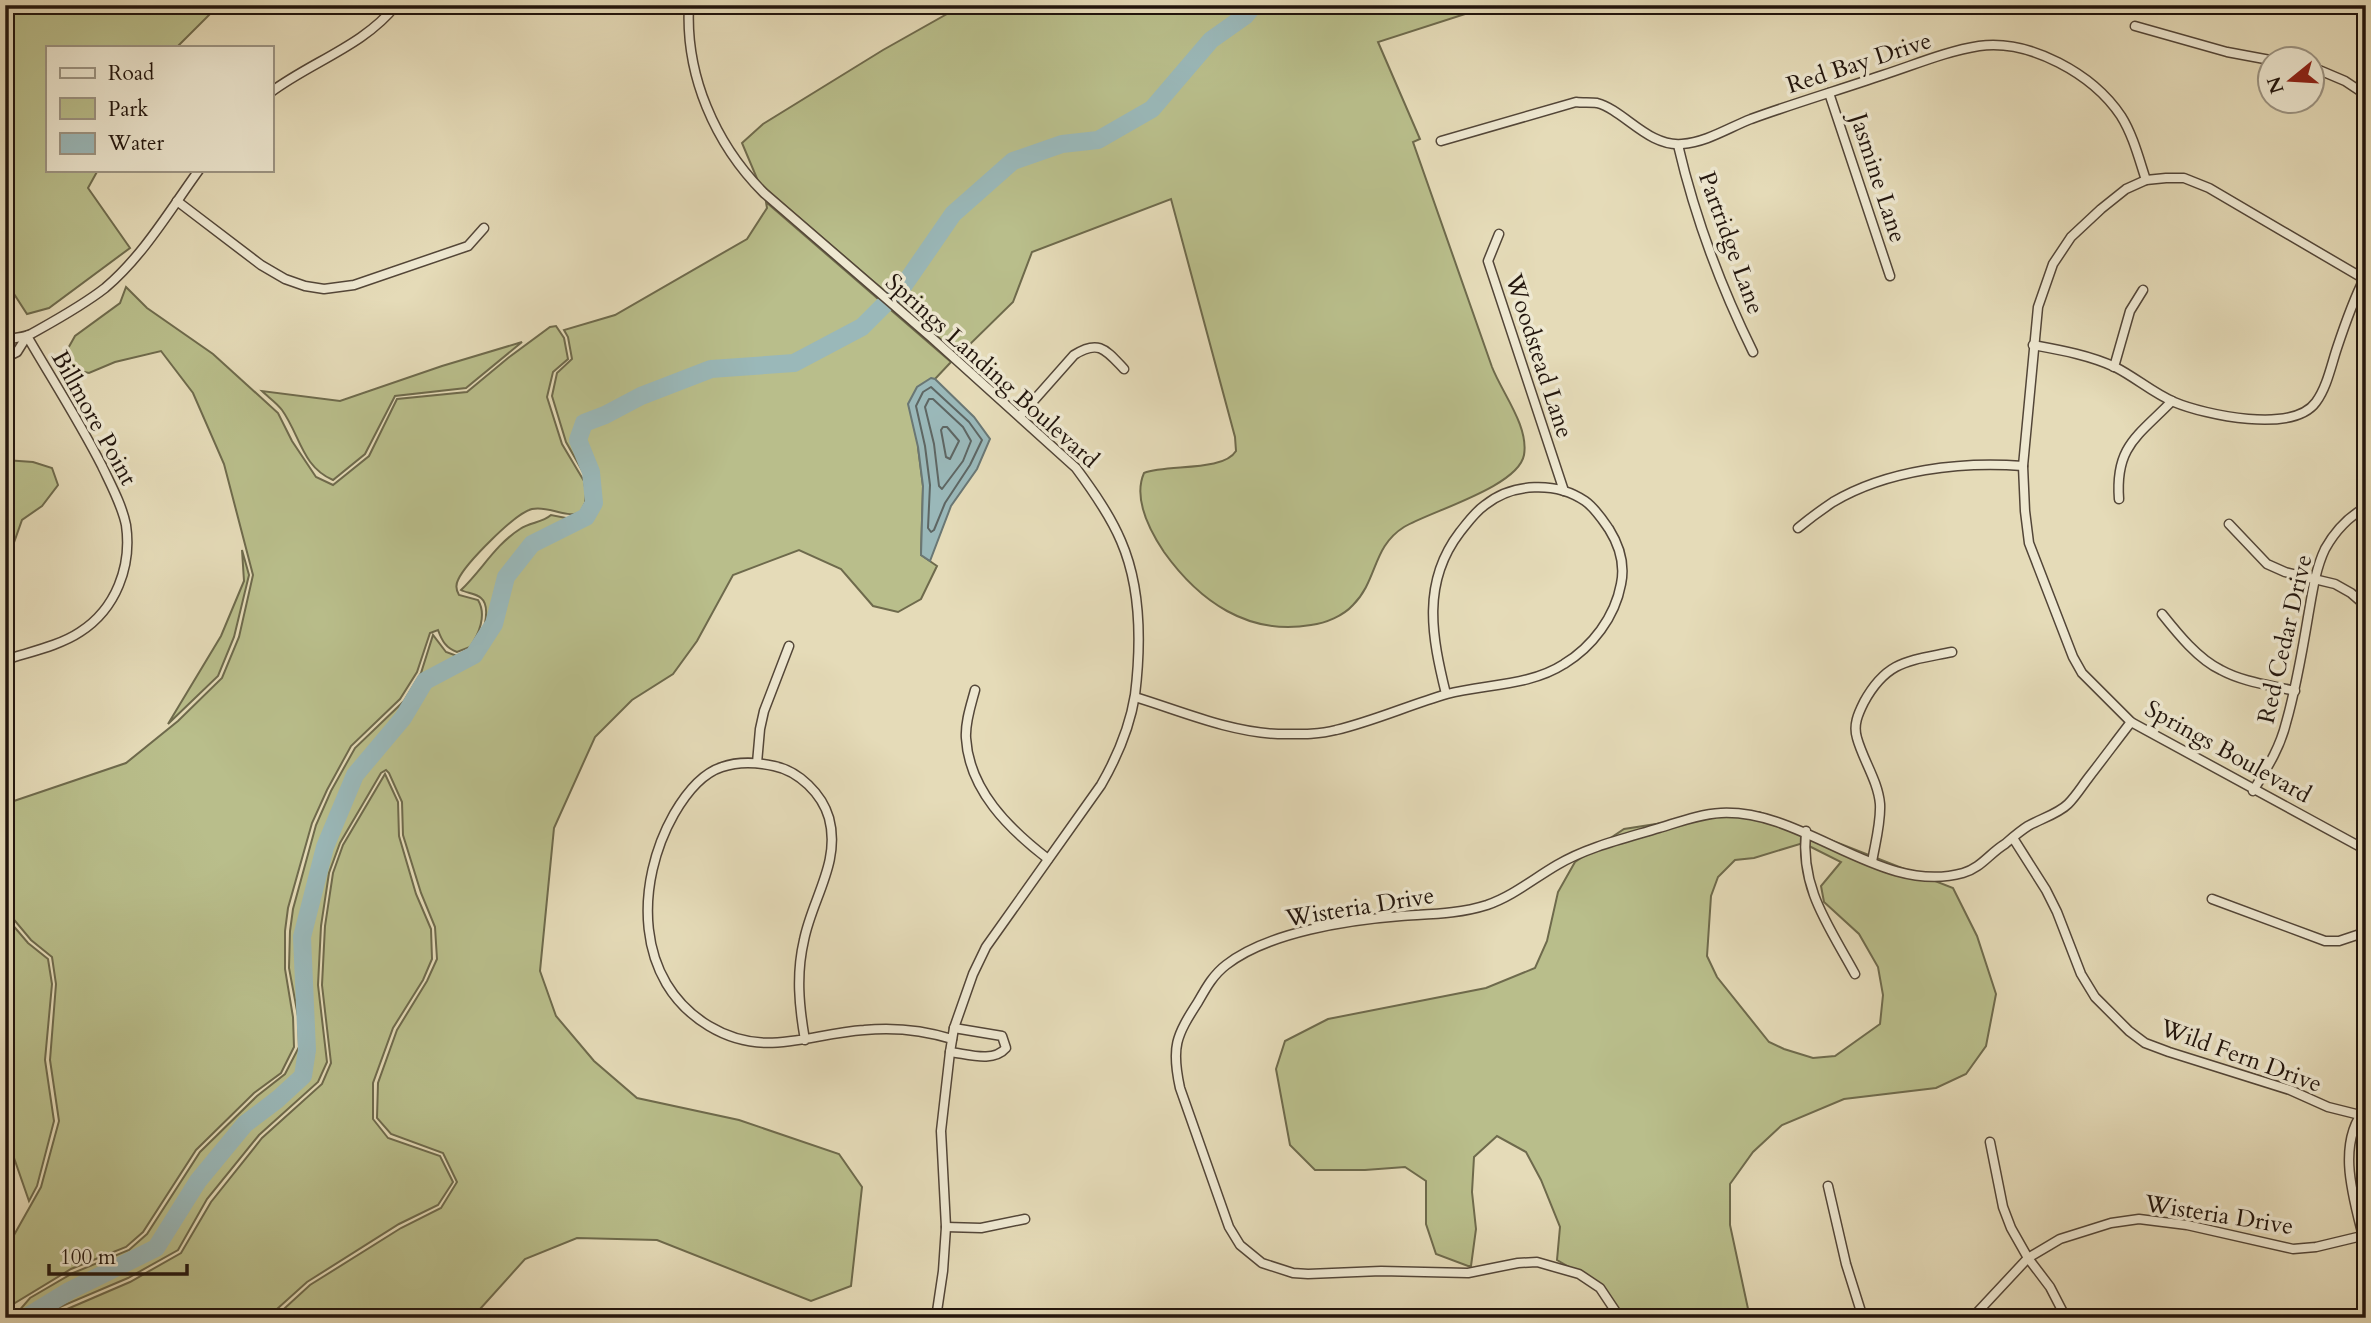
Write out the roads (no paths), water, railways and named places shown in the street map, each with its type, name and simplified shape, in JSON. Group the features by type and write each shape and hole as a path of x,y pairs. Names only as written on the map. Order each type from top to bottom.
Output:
{"street":[{"path":"273,90 363,36 388,16 396,5"},
{"name":"Springs Landing Boulevard","path":"689,5 695,74 725,146 742,172 1076,468 1094,492 1121,540 1129,560 1135,589 1135,697 1113,764 1101,785 986,947 973,974 954,1028 941,1131 946,1227 936,1318"},
{"path":"2135,26 2256,57"},
{"name":"Red Bay Drive","path":"1678,145 1714,136 1749,120 1963,50 1980,46 2016,47 2062,65 2084,78 2105,98 2120,115 2129,132 2146,180"},
{"path":"2326,73 2345,81 2366,95"},
{"name":"Jasmine Lane","path":"1829,93 1890,276"},
{"path":"1441,141 1576,102 1598,103 1641,131 1678,145"},
{"name":"Partridge Lane","path":"1678,145 1698,223 1726,298 1753,352"},
{"path":"5,341 27,336 105,288 128,266 198,172"},
{"name":"Springs Boulevard","path":"2365,279 2209,188 2185,178 2146,180 2126,189 2071,237 2053,264 2038,307 2023,466 2029,543 2073,657 2082,673 2132,722 2366,850"},
{"path":"177,201 261,265 285,279 324,289 354,285 468,246 484,228"},
{"name":"Woodstead Lane","path":"1499,234 1488,261 1564,491"},
{"path":"2033,345 2082,355 2114,367 2172,401 2197,410 2263,419 2284,419 2308,410 2315,403 2324,386 2350,308 2365,279"},
{"path":"2114,367 2130,311 2143,290"},
{"path":"5,358 17,352 27,336"},
{"name":"Billmore Point","path":"5,660 81,632 103,612 113,597 122,580 128,555 125,524 116,495 89,440 27,336"},
{"path":"1020,416 1074,355 1085,348 1097,346 1107,351 1124,369"},
{"path":"2119,499 2117,477 2127,447 2172,401"},
{"path":"1798,528 1833,503 1873,484 1917,472 1982,465 2023,466"},
{"path":"1135,697 1251,732 1288,734 1334,731 1446,694 1528,680 1548,673 1581,651 1606,622 1621,584 1622,565 1614,538 1602,517 1585,501 1564,491 1535,487 1501,495 1471,518 1457,537 1439,575 1433,601 1432,626 1446,694"},
{"name":"Red Cedar Drive","path":"2253,790 2277,752 2295,691 2315,579 2325,551 2336,532 2351,515 2366,507"},
{"path":"2229,524 2267,564 2285,572 2334,584 2351,593 2366,606"},
{"path":"2162,614 2179,636 2220,670 2244,679 2295,691"},
{"path":"757,763 764,711 789,646"},
{"path":"1872,862 1880,802 1856,737 1857,717 1867,696 1886,671 1906,661 1952,652"},
{"path":"975,690 966,736 969,756 977,778 1000,817 1048,859"},
{"name":"Wisteria Drive","path":"1620,1318 1600,1288 1579,1274 1537,1262 1459,1273 1381,1271 1308,1274 1293,1273 1262,1263 1249,1254 1229,1227 1180,1088 1175,1051 1179,1032 1213,977 1238,957 1290,935 1380,918 1463,911 1486,905 1507,897 1558,864 1574,857 1702,815 1750,814 1772,819 1806,831 1872,862 1906,873 1926,876 1965,873 1990,858 2024,828 2066,806 2132,722"},
{"path":"805,1040 798,986 800,962 804,938 832,855 832,833 828,815 820,798 793,772 757,763 719,767 704,777 680,804 660,843 649,879 647,921 655,961 664,981 693,1015 731,1036 758,1042 784,1044 862,1030 888,1029 930,1032 952,1039"},
{"path":"1806,831 1803,854 1808,879 1818,905 1855,974"},
{"name":"Wild Fern Drive","path":"2013,838 2052,901 2081,974 2095,997 2129,1031 2145,1043 2290,1090 2328,1107 2363,1111"},
{"path":"2212,900 2325,941 2339,941 2366,932"},
{"path":"950,1052 992,1057 1001,1054 1006,1048 1002,1036 954,1028"},
{"path":"2363,1111 2352,1134 2349,1158 2351,1190 2364,1235"},
{"path":"1990,1142 2003,1206 2011,1228 2028,1258 2050,1287 2066,1318"},
{"path":"1828,1185 1846,1264 1863,1318"},
{"path":"946,1227 981,1228 1025,1219"},
{"name":"Wisteria Drive","path":"1972,1318 2028,1258 2060,1239 2111,1223 2139,1219 2187,1225 2293,1249 2316,1247 2364,1235"}],"water":[{"path":"931,378 974,417 990,439 977,469 951,506 930,561 921,555 923,486 908,404 917,387"}],"waterway":[{"path":"25,1318 69,1291 156,1248 198,1181 245,1124 303,1076 307,1050 302,937 325,847 355,775 403,718 425,681 474,655 494,624 506,577 532,544 586,517 594,503 591,472 578,440 584,423 641,396 711,369 794,363 862,327 904,285 953,214 1013,161 1062,144 1098,140 1152,109 1211,40 1245,16 1254,5"}]}
